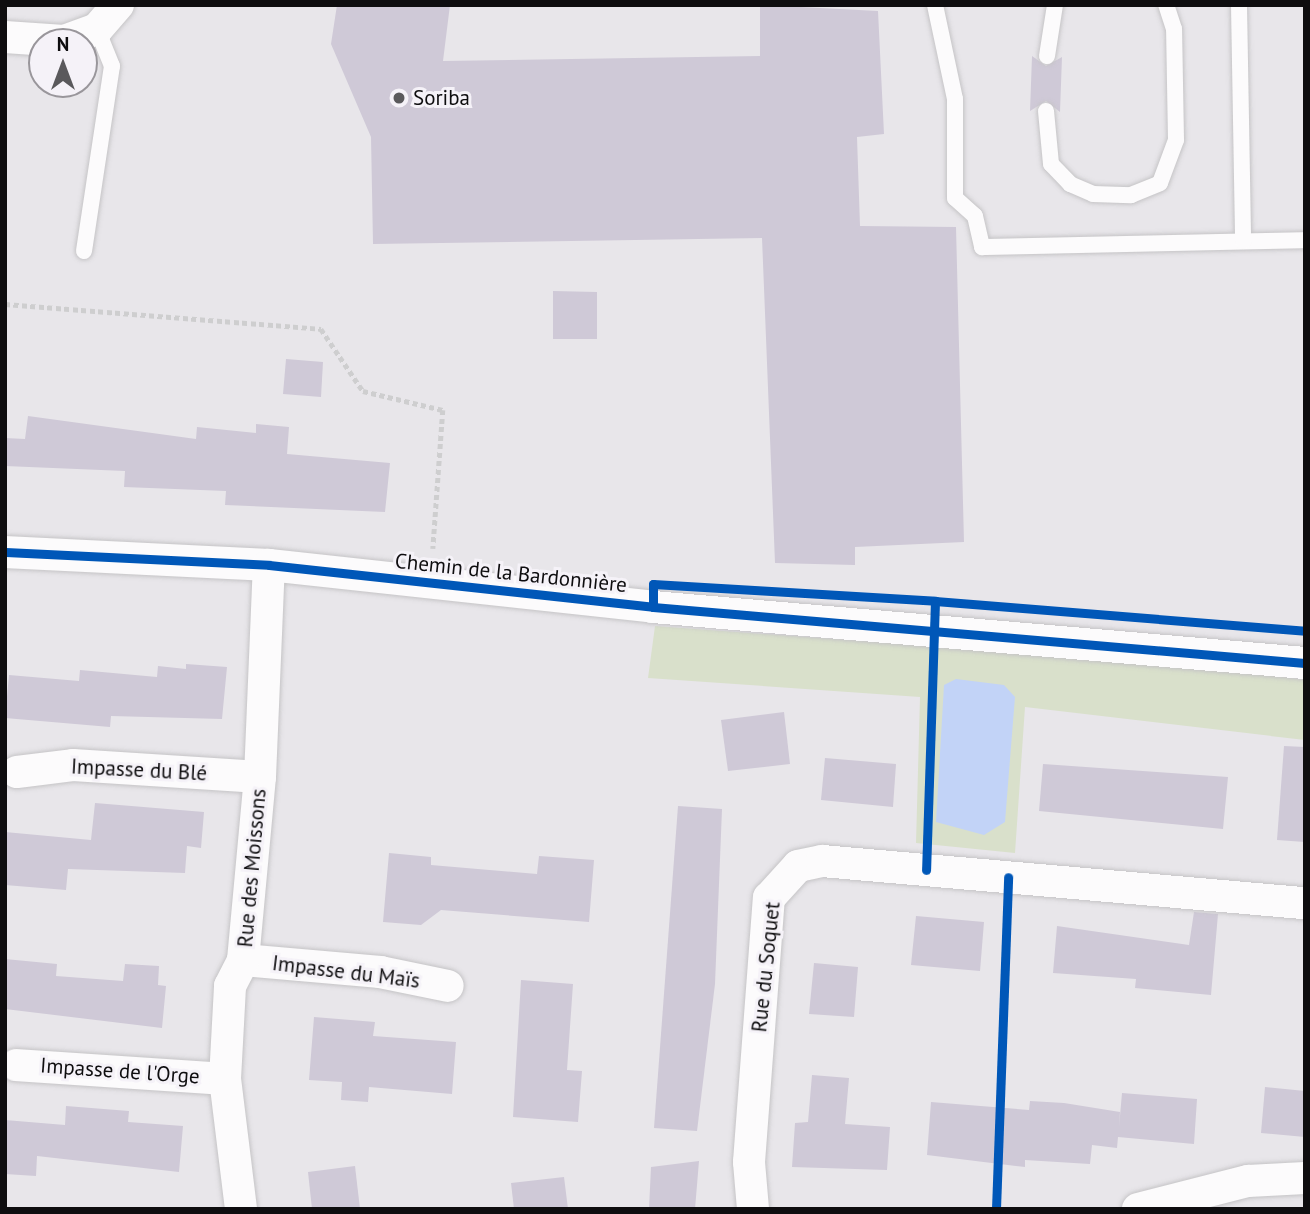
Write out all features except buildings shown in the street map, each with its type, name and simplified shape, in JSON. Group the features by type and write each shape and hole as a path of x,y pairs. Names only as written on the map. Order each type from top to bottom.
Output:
{"street":[{"path":"98,28 118,5"},
{"path":"5,37 28,39"},
{"name":"Chemin de la Bardonnière","path":"5,552 269,565 446,584 1305,663"},
{"name":"Rue des Moissons","path":"241,1209 225,1079 230,986 243,960 260,777 269,565"},
{"name":"Impasse du Blé","path":"17,772 73,765 260,777"},
{"name":"Rue du Soquet","path":"753,1209 749,1162 769,898 797,866 822,861 1305,903"},
{"name":"Impasse du Maïs","path":"243,960 380,972 448,986"},
{"name":"Impasse de l'Orge","path":"16,1065 225,1079"},
{"path":"1138,1209 1248,1181 1305,1178"}],"lane":[{"path":"935,5 955,99 955,198 975,216 982,247 1305,240"},
{"path":"1046,56 1055,5"},
{"path":"1046,111 1051,164 1070,184 1093,194 1131,195 1160,183 1176,139 1174,29 1166,5"},
{"path":"1239,5 1243,241"},
{"path":"84,251 111,66 98,32"}],"path":[{"path":"5,304 321,329 363,391 443,410 431,546 446,584"}],"green space":[{"path":"655,626 1192,665 1305,680 1305,740 1025,707 1015,853 916,843 920,697 648,678"}],"water":[{"path":"956,679 1004,685 1015,697 1005,822 984,835 936,822 944,685"}],"cycle path":[{"path":"5,552 269,565 653,607 1305,663"},
{"path":"653,607 653,584 935,601 926,870"},
{"path":"935,601 1305,631"},
{"path":"996,1209 1008,877"}],"place":[{"name":"Soriba","path":"399,98"}]}
